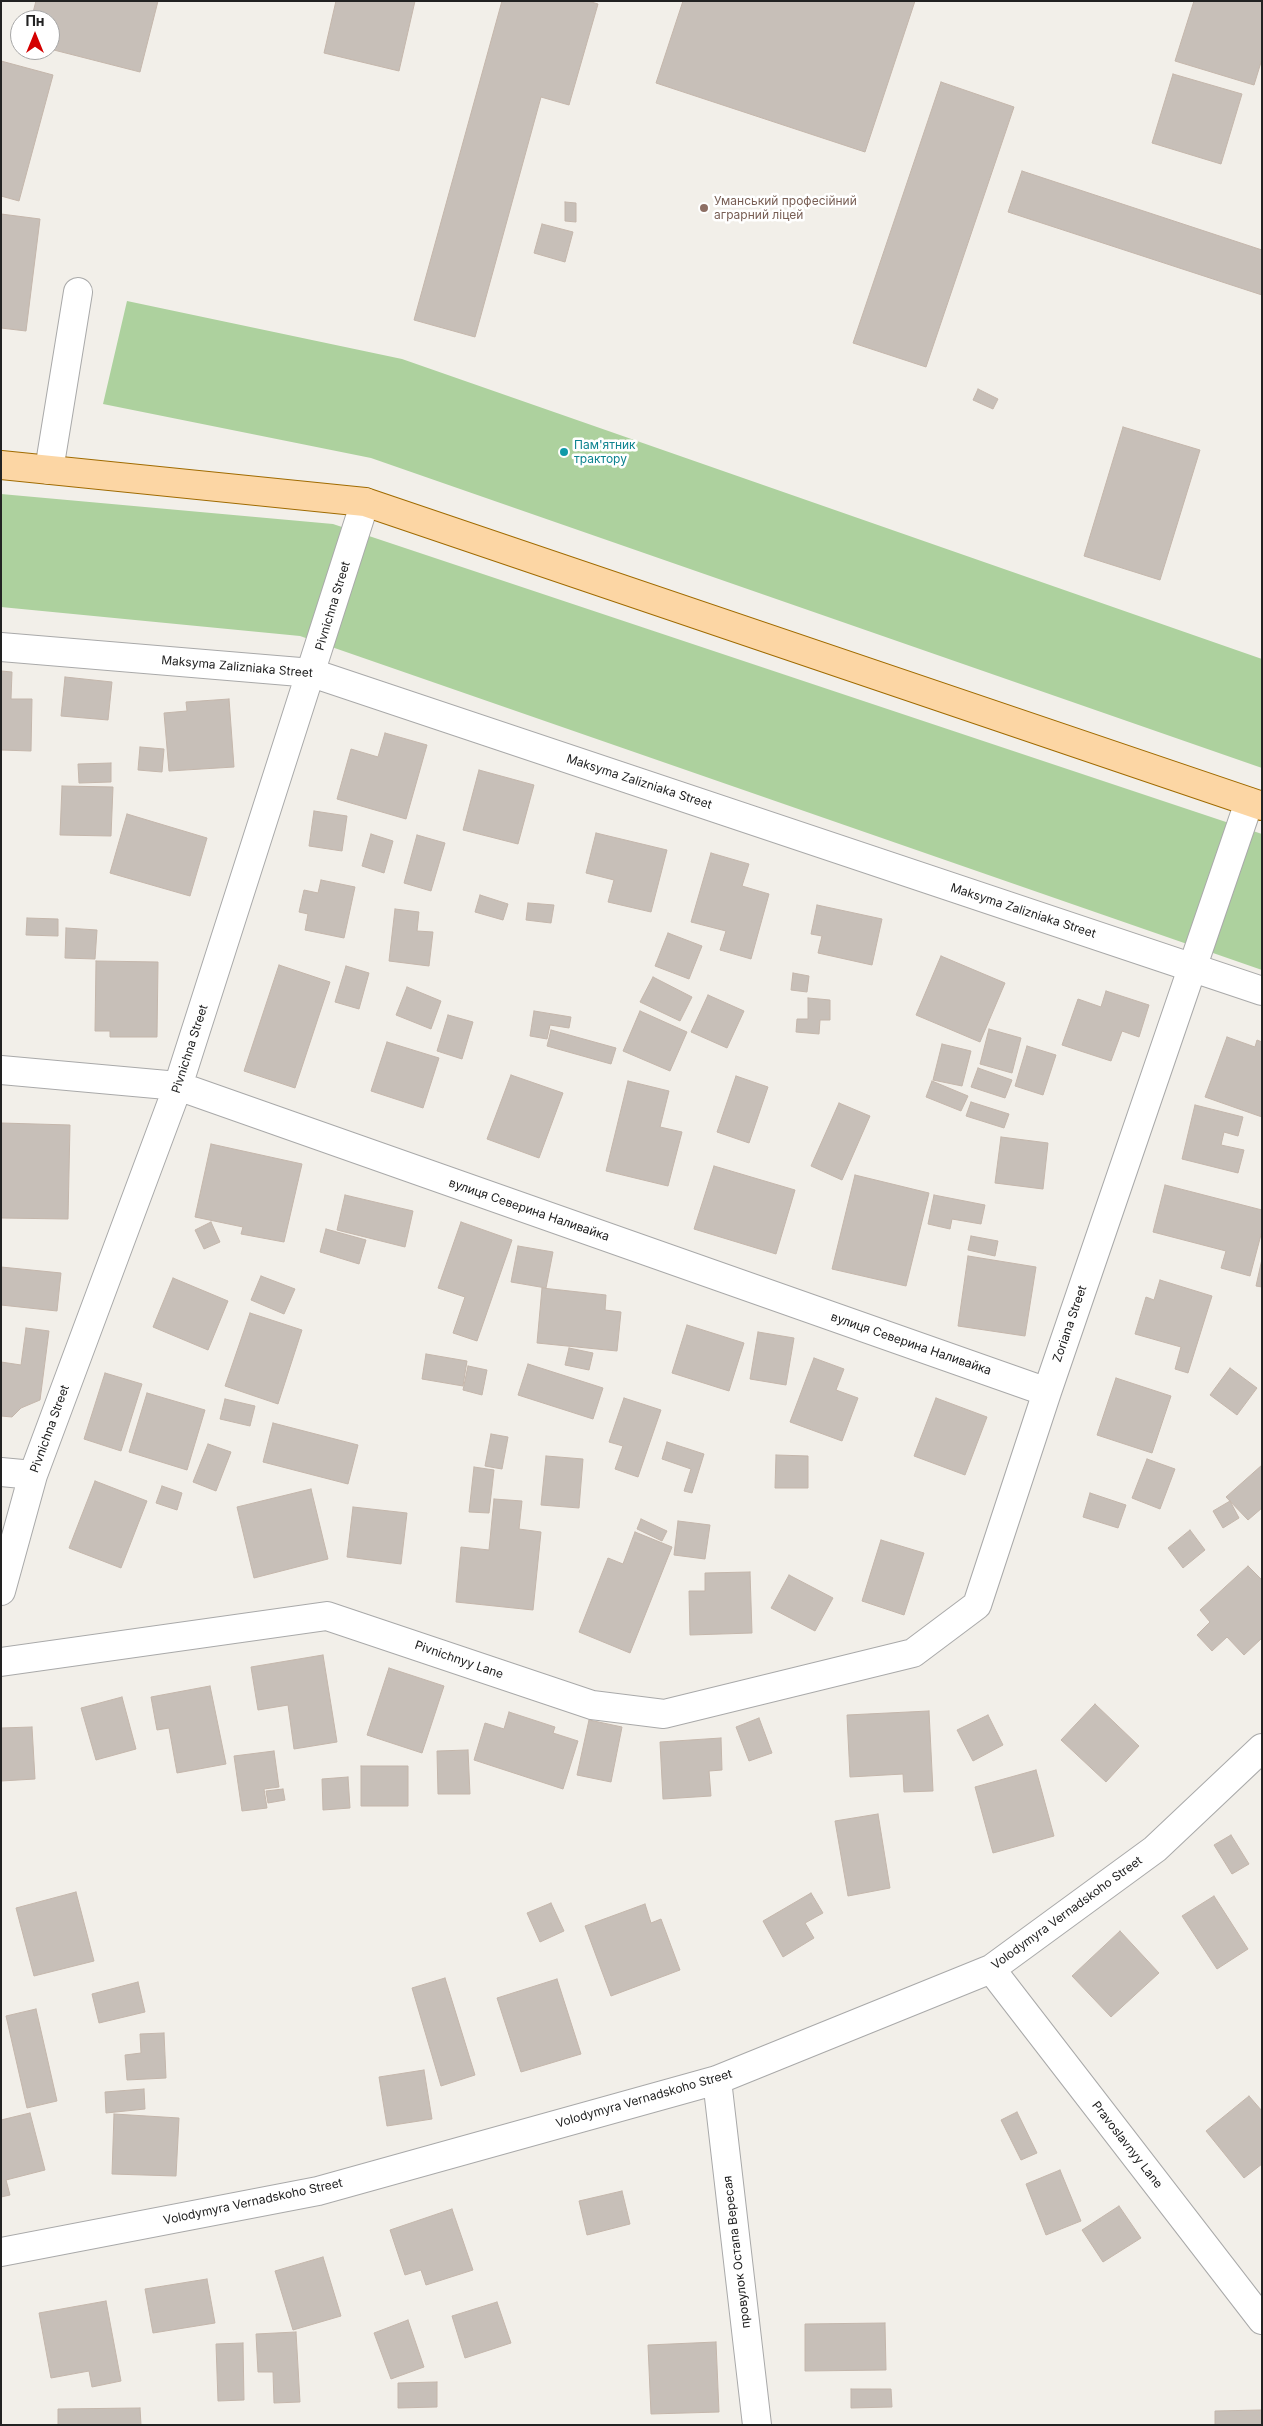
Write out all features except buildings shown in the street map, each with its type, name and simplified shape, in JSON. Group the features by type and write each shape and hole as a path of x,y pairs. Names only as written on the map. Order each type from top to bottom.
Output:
{"main road":[{"path":"1,466 365,502 1256,804"}],"street":[{"path":"49,470 78,292"},
{"name":"Pivnichna Street","path":"1,1590 33,1475 178,1086 312,673 365,502"},
{"name":"Maksyma Zalizniaka Street","path":"1,647 312,673 1262,991"},
{"name":"Zoriana Street","path":"913,1653 977,1605 1047,1392 1192,967 1256,804"},
{"name":"вулиця Северина Наливайка","path":"1,1070 178,1086 1047,1392"},
{"path":"1,1472 33,1475"},
{"name":"Pivnichnyy Lane","path":"1,1662 327,1616 592,1705 664,1714 913,1653"},
{"name":"Volodymyra Vernadskoho Street","path":"1,2252 318,2190 717,2080 991,1969 1156,1849 1262,1748"},
{"name":"Pravoslavnyy Lane","path":"991,1969 1262,2320"},
{"name":"провулок Остапа Вересая","path":"717,2080 757,2425"}],"green space":[{"path":"127,301 402,359 1262,659 1262,768 371,458 103,404"},
{"path":"1,494 333,524 1262,834 1262,970 300,636 1,607"}],"place":[{"name":"Уманський професійний аграрний ліцей","path":"704,208"},
{"name":"Пам'ятник трактору","path":"564,452"}]}
